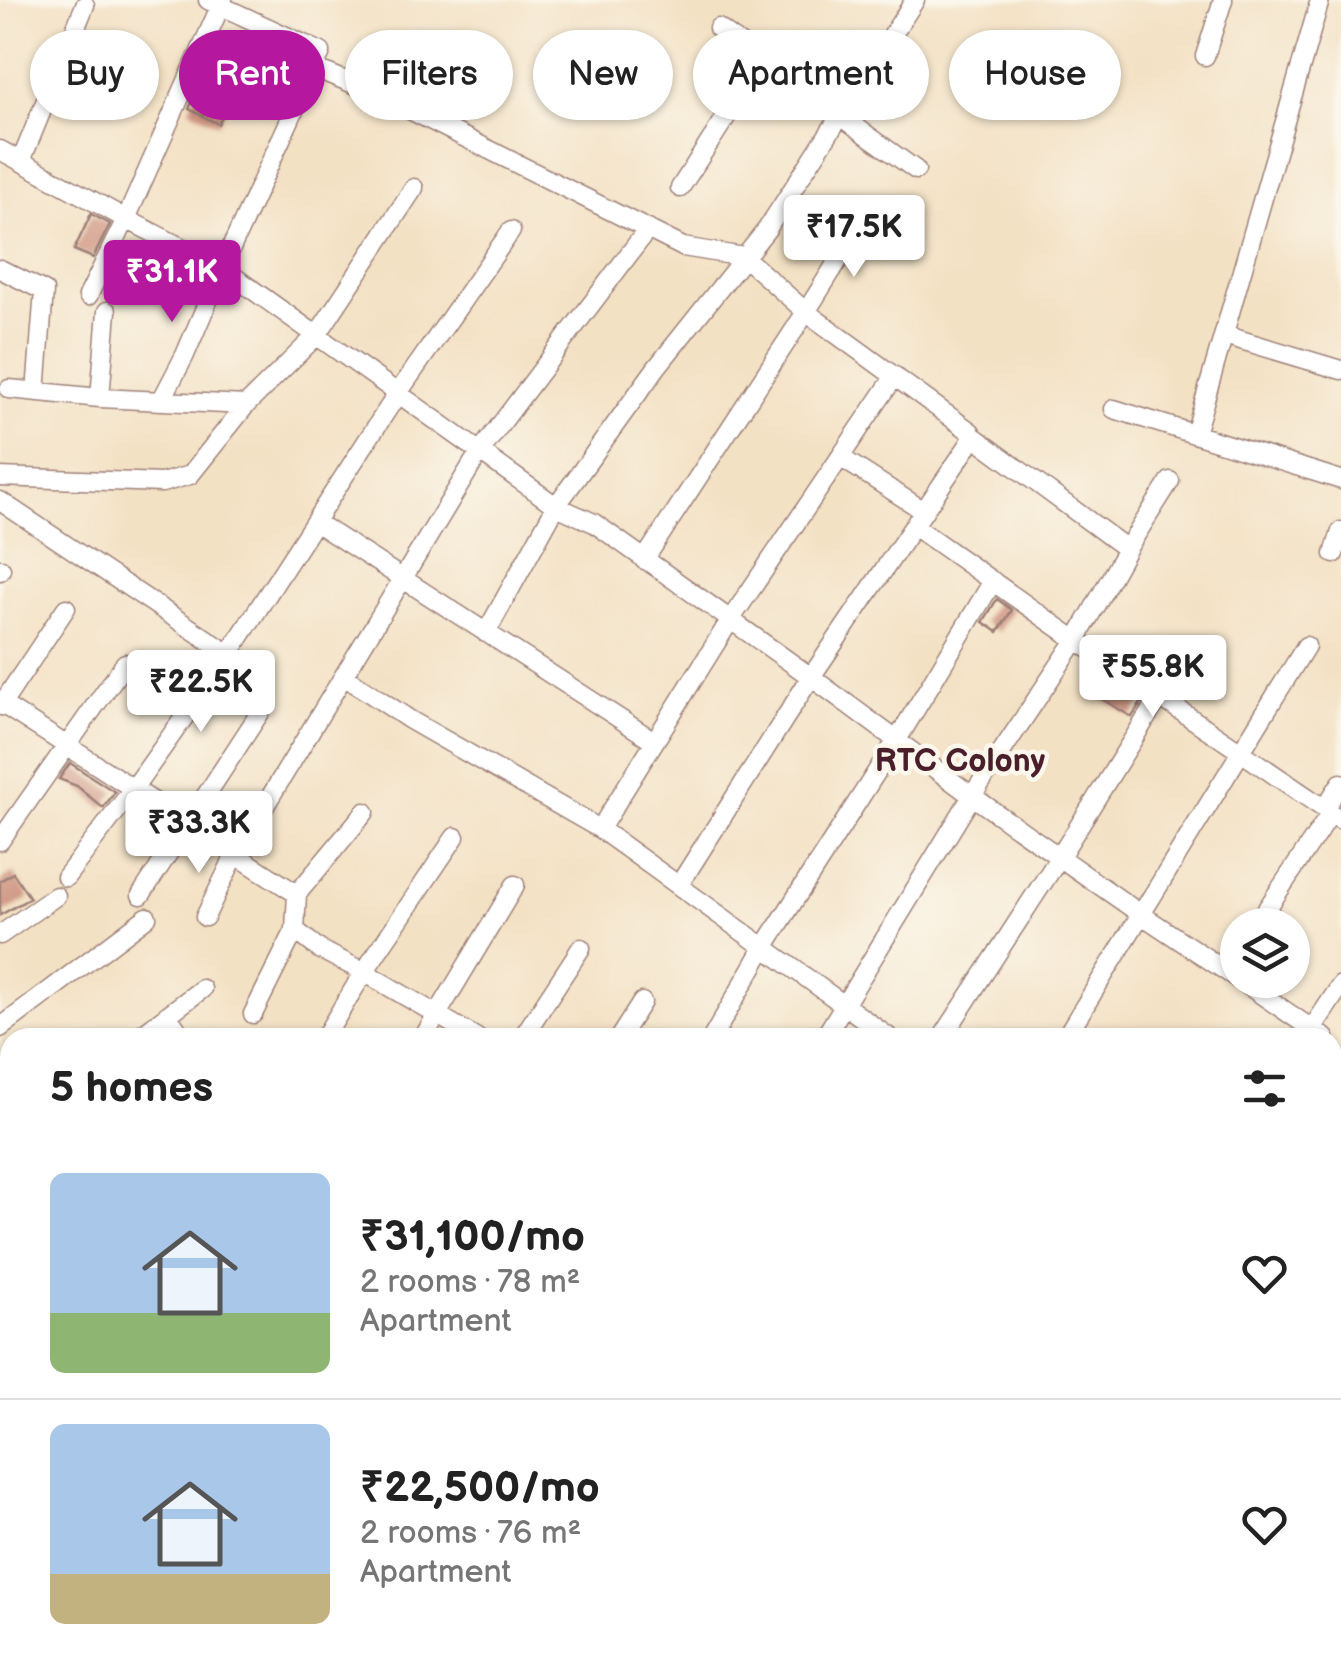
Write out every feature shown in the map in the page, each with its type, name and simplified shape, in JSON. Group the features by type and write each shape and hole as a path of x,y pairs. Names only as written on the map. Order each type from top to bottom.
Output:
{"street":[{"path":"896,30 915,0"},
{"path":"1205,56 1223,0"},
{"path":"1195,434 1320,0"},
{"path":"88,296 126,219 217,2 275,30"},
{"path":"21,161 85,5"},
{"path":"325,73 393,101 683,246 744,257 806,312 1127,549"},
{"path":"161,401 185,356 290,120"},
{"path":"680,188 724,120"},
{"path":"486,633 556,506 657,366 768,229 839,120"},
{"path":"845,120 916,170"},
{"path":"0,150 222,268 556,506 594,524 972,796 1220,967"},
{"path":"0,478 162,483 190,475 246,406 317,335 414,188"},
{"path":"644,560 862,222"},
{"path":"205,917 235,855 480,453 648,229"},
{"path":"66,878 229,654 398,393 511,232"},
{"path":"0,268 44,291 36,392"},
{"path":"100,398 107,311"},
{"path":"1224,335 1341,370"},
{"path":"600,830 730,622 895,376"},
{"path":"9,389 246,406"},
{"path":"1114,409 1341,480"},
{"path":"679,886 810,678 973,436"},
{"path":"840,457 994,581 1332,814"},
{"path":"830,1028 972,796 1076,640 1170,481"},
{"path":"0,502 229,654"},
{"path":"315,522 654,741"},
{"path":"1334,554 1341,530"},
{"path":"718,1028 994,581"},
{"path":"66,608 0,704 297,894"},
{"path":"1072,1028 1306,646"},
{"path":"0,841 125,663"},
{"path":"344,676 410,720 600,830 875,1028"},
{"path":"949,1028 1160,696"},
{"path":"141,894 261,711"},
{"path":"1268,908 1332,814 1341,783"},
{"path":"254,1014 295,930 297,894 365,812"},
{"path":"330,1028 455,837"},
{"path":"429,1028 515,885"},
{"path":"0,935 56,896"},
{"path":"0,1028 147,917"},
{"path":"295,930 319,950 461,1028"},
{"path":"529,1028 582,948"},
{"path":"1318,1028 1341,985"},
{"path":"150,1028 202,989"},
{"path":"1265,998 1307,1028"},
{"path":"625,1028 642,1002"},
{"path":"167,1015 176,1028"}],"building":[{"path":"91,214 110,224 93,258 74,250"},
{"path":"997,599 1012,610 998,632 983,622"},
{"path":"1106,675 1143,700 1132,717 1094,694"},
{"path":"70,763 115,792 103,808 77,786 59,779"},
{"path":"13,873 30,898 0,915 0,881"}],"district":[{"name":"RTC Colony","path":"960,761"}]}
